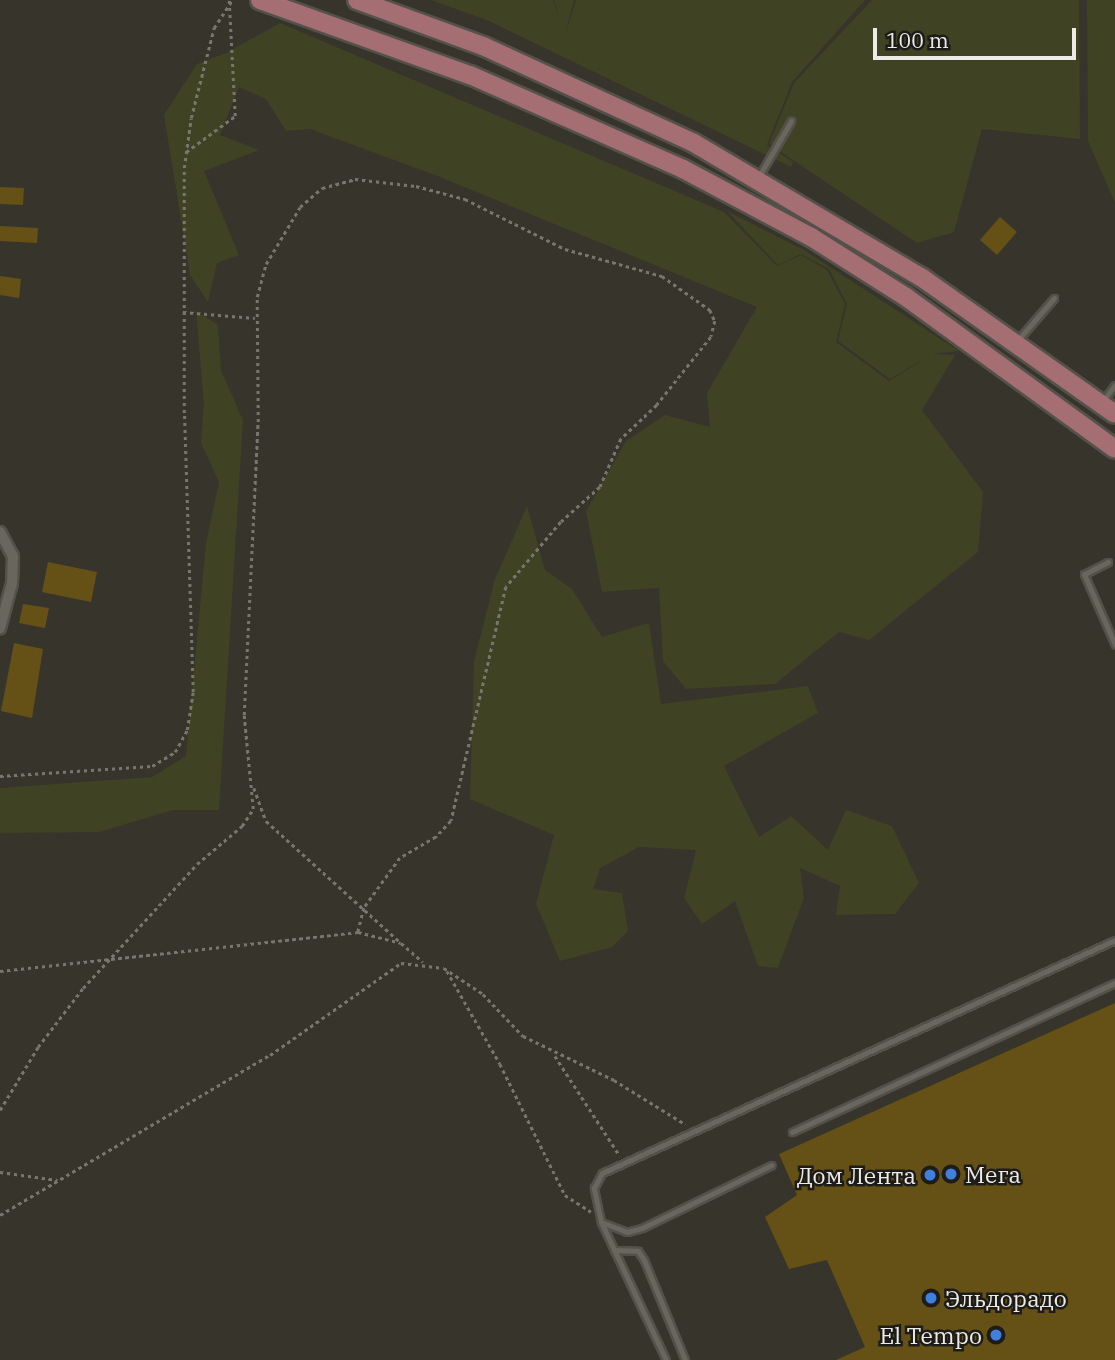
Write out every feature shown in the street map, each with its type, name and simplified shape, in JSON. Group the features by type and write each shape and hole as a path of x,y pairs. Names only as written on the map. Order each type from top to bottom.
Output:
{"main road":[{"path":"260,0 470,75 684,169 811,237 906,297 1020,376 1115,449"},
{"path":"357,0 483,46 694,143 921,277 1108,409"}],"street":[{"path":"0,532 13,556 12,583 0,628"}],"lane":[{"path":"757,179 791,121"},
{"path":"1016,343 1054,298"},
{"path":"1108,409 1115,385"},
{"path":"1108,562 1084,574 1115,645"},
{"path":"666,1360 601,1223 594,1188 602,1173 1115,940"},
{"path":"792,1132 1115,983"},
{"path":"601,1223 627,1232 642,1228 772,1165"},
{"path":"614,1250 638,1251 644,1260 685,1360"}],"path":[{"path":"186,152 235,116 231,0"},
{"path":"0,776 135,770 164,761 175,752 187,730 192,692 183,312 186,152 214,28 231,0"},
{"path":"0,1110 38,1047 111,958 197,864 242,826 253,809 253,783 244,715 258,422 255,318 266,264 300,207 321,188 355,179 416,186 466,199 556,245 662,276 710,310 715,321 711,337 657,405 621,439 600,488 561,522 506,587 451,821 436,837 401,858 364,908 358,932"},
{"path":"183,312 255,318"},
{"path":"253,783 266,821 424,963"},
{"path":"0,971 358,932 401,943"},
{"path":"0,1215 270,1055 384,971 401,963 424,963 444,968 483,994 512,1028 553,1054 625,1087 693,1130"},
{"path":"444,968 456,982 483,1040 500,1064 565,1195 583,1210 598,1213"},
{"path":"553,1054 623,1162"},
{"path":"0,1172 57,1180"}],"green space":[{"path":"431,0 553,0 559,16 554,0 574,0 565,35 576,0 865,0 792,82 767,145 793,162 791,167 489,21"},
{"path":"872,0 1079,0 1080,139 982,129 954,232 917,243 769,144 794,83"},
{"path":"1087,0 1115,0 1115,203 1088,141"},
{"path":"280,23 724,212 777,266 801,255 827,270 845,304 836,342 889,381 931,355 890,379 838,341 847,304 829,269 801,254 778,265 727,211 804,250 959,351 932,354 955,355 922,410 983,492 978,552 869,640 839,632 775,684 686,689 663,661 659,588 602,592 586,511 626,441 665,415 710,427 707,393 757,307 440,177 310,129 286,131 266,99 239,87 220,135 259,150 204,171 239,255 217,263 208,302 190,275 164,115 197,64 226,53"},
{"path":"196,311 218,325 221,371 243,420 219,810 173,810 99,832 0,833 0,788 152,777 186,756 206,543 219,482 201,443 204,404"},
{"path":"527,506 545,570 572,589 602,637 649,623 661,704 808,686 818,713 724,766 759,837 791,816 828,850 846,810 892,826 919,883 895,914 836,915 840,886 800,868 804,898 778,968 758,966 735,901 702,924 684,898 696,850 639,847 600,868 593,889 622,893 628,931 612,947 560,961 536,904 554,835 470,799 474,661 495,579"}],"building":[{"path":"0,187 24,188 23,205 0,204"},
{"path":"1000,217 1017,232 997,255 980,240"},
{"path":"0,226 38,228 37,243 0,241"},
{"path":"0,276 21,279 19,298 0,295"},
{"path":"48,562 97,572 91,602 42,592"},
{"path":"23,604 49,608 45,628 19,623"},
{"path":"14,643 43,649 32,718 1,711"},
{"name":"Мега","path":"1115,1003 1115,1360 836,1360 865,1347 827,1260 789,1269 765,1217 797,1195 779,1154"}],"place":[{"name":"Мега","path":"951,1174"},
{"name":"Дом Лента","path":"930,1175"},
{"name":"Эльдорадо","path":"931,1298"},
{"name":"El Tempo","path":"996,1335"}]}
